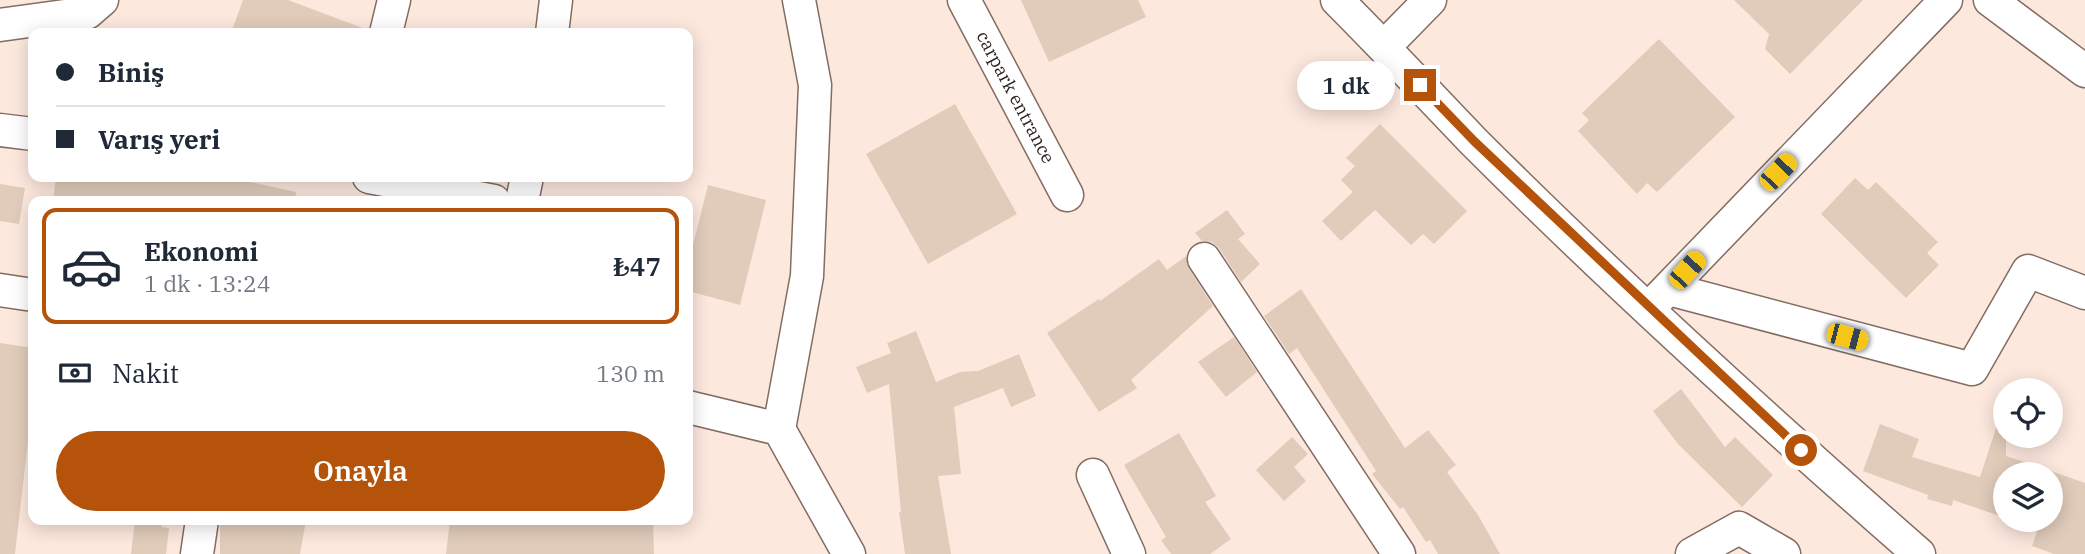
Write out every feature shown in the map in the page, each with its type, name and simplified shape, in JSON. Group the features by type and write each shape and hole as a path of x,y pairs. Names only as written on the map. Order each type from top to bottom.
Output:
{"street":[{"path":"0,25 87,13 102,0"},
{"path":"387,28 394,0"},
{"path":"553,28 556,0"},
{"path":"799,0 815,85 807,275 779,429 849,554"},
{"name":"carpark entrance","path":"964,0 1067,195"},
{"path":"1337,0 1474,141 1659,299 1820,468 1919,554"},
{"path":"1384,47 1430,0"},
{"path":"1659,299 1740,211 1946,0"},
{"path":"1990,0 2085,71"},
{"path":"0,130 28,133"},
{"path":"395,182 468,196"},
{"path":"1204,259 1399,554"},
{"path":"1659,299 1972,369 2028,271 2085,293"},
{"path":"0,290 28,294"},
{"path":"693,408 779,429"},
{"path":"1093,475 1129,554"},
{"path":"197,554 201,525"},
{"path":"1692,554 1739,528 1784,554"}],"building":[{"path":"243,0 288,0 363,28 233,28"},
{"path":"1021,0 1138,0 1146,17 1049,62"},
{"path":"1734,0 1863,0 1790,74 1765,49 1769,34"},
{"path":"1659,39 1735,117 1657,192 1647,183 1637,194 1578,131 1589,120 1582,113"},
{"path":"955,104 1017,214 928,264 866,154"},
{"path":"1380,124 1467,211 1434,244 1423,234 1411,245 1375,210 1341,241 1322,221 1353,192 1341,180 1355,166 1346,158"},
{"path":"1855,178 1868,190 1876,182 1938,242 1927,253 1939,265 1906,298 1821,214"},
{"path":"55,182 251,182 296,192 296,196 54,196"},
{"path":"0,184 25,188 19,224 0,221"},
{"path":"708,185 766,200 740,305 693,292 693,245"},
{"path":"1227,210 1245,234 1238,239 1260,264 1241,282 1219,248 1212,242 1202,241 1195,233"},
{"path":"1186,256 1189,269 1213,306 1131,380 1137,388 1099,412 1047,333 1099,299 1100,301 1159,259 1167,270"},
{"path":"1301,289 1405,448 1428,430 1456,465 1447,472 1478,515 1500,554 1438,554 1430,540 1426,542 1403,507 1400,509 1372,474 1376,471 1297,348 1289,354 1264,316"},
{"path":"916,331 936,382 960,372 978,371 1019,354 1036,396 1011,407 1003,388 954,407 961,474 938,476 951,554 905,554 889,384 867,393 856,367 891,353 887,343"},
{"path":"1234,337 1257,372 1226,397 1198,362"},
{"path":"0,343 28,347 28,441 15,554 0,554"},
{"path":"1681,389 1725,447 1735,437 1773,475 1742,507 1678,444 1653,411"},
{"path":"1880,424 1919,439 1912,457 1980,477 1993,437 1993,448 2006,448 2006,456 2024,462 1993,462 1993,514 1953,500 1952,506 1927,499 1928,495 1863,471"},
{"path":"1179,433 1216,496 1205,502 1231,539 1210,554 1171,554 1161,540 1166,537 1124,465"},
{"path":"1292,437 1308,454 1294,467 1306,481 1284,501 1256,470"},
{"path":"2063,475 2085,483 2085,554 2054,554 2032,546 2037,532 2063,532"},
{"path":"134,525 162,525 169,528 166,554 131,554"},
{"path":"220,525 305,525 300,554 220,554"},
{"path":"449,525 653,525 654,554 446,554"}],"route":[{"path":"1420,85 1474,141 1648,308 1801,450"}]}
